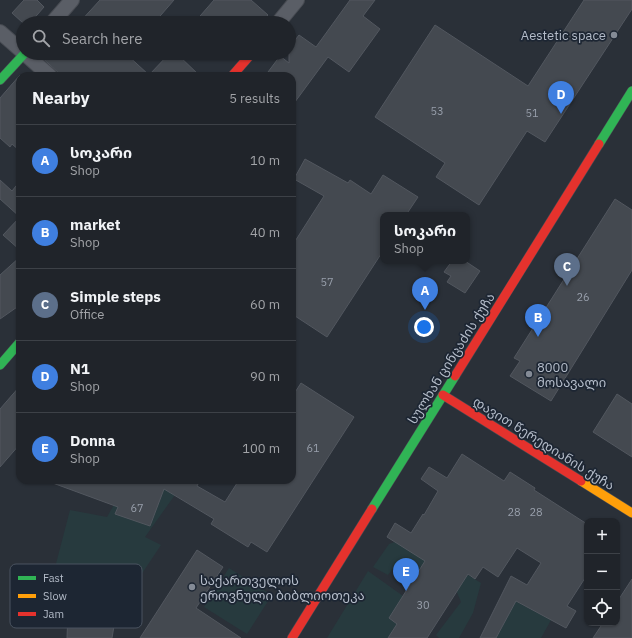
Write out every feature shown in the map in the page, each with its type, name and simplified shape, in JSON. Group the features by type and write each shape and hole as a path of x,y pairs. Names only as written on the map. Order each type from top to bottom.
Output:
{"main road":[{"path":"0,80 18,60"},
{"path":"235,72 246,60"},
{"name":"სულხან ცინცაძის ქუჩა","path":"292,638 632,91"},
{"path":"0,365 16,347"},
{"name":"დავით წერედიანის ქუჩა","path":"443,396 532,450 632,514"}],"street":[{"path":"58,16 72,0"},
{"path":"284,16 297,0"},
{"path":"0,32 16,46"},
{"path":"32,60 45,72"}],"green space":[{"path":"126,484 182,485 145,537 161,545 142,574 142,564 56,564 70,510 107,517"},
{"path":"395,542 420,545 481,583 473,613 459,638 439,638 436,635 461,602 456,590 419,568 406,586 394,579 402,566 398,562 388,575 373,567 389,544"},
{"path":"229,568 272,595 247,634 204,607"},
{"path":"368,571 403,596 389,618 397,624 388,638 327,638"},
{"path":"515,601 551,620 541,638 496,638"}],"building":[{"path":"24,0 37,0 44,7 36,16 16,17 12,13"},
{"path":"100,0 174,0 160,16 85,16"},
{"path":"214,0 251,0 268,15 267,16 200,16"},
{"path":"350,0 375,0 363,16 380,29 349,72 328,57 296,101 296,72 268,72 277,60 285,60 289,63 289,60 296,60 296,39 299,35 316,47"},
{"path":"584,0 632,0 632,9 545,142 527,131 479,205 436,177 445,163 375,117 435,25 528,86"},
{"path":"45,60 133,60 146,72 58,72"},
{"path":"163,60 183,60 196,72 152,72"},
{"path":"16,80 16,148 12,144 10,147 0,138 0,98"},
{"path":"305,159 348,183 350,180 371,194 383,175 418,197 408,212 380,212 380,256 327,337 296,317 296,240 324,196 296,180 296,175"},
{"path":"0,180 12,191 16,186 16,213 0,199"},
{"path":"615,199 632,210 632,270 551,401 510,376 520,361 514,358"},
{"path":"16,221 16,246 3,235"},
{"path":"16,261 16,308 0,319 0,275"},
{"path":"450,264 470,264 480,271 465,293 447,282 451,276 444,272"},
{"path":"301,383 354,417 267,552 251,542 248,547 211,524 214,519 164,489 150,526 115,514 118,507 55,484 198,484 197,486 225,502 236,484 296,484 296,391"},
{"path":"16,391 16,449 0,467 0,409"},
{"path":"617,394 632,404 632,457 593,432"},
{"path":"462,454 504,481 510,472 535,488 534,490 584,522 584,580 567,606 576,611 566,628 516,601 496,638 480,638 511,576 527,585 541,563 517,548 498,577 483,567 475,579 468,574 427,638 388,638 397,624 389,618 425,561 387,537 395,523 411,533 423,514 424,515 438,491 421,479 429,467 447,478"},
{"name":"საქართველოს ეროვნული ბიბლიოთეკა","path":"197,550 223,567 196,608 241,638 140,638"},
{"path":"632,579 632,638 593,638 601,626 620,626 620,597"},
{"path":"67,628 114,628 112,638 67,638"}],"traffic: fast":[{"path":"0,80 19,60"},
{"path":"599,144 632,91"},
{"path":"0,365 16,347"},
{"path":"372,509 455,376"}],"traffic: slow":[{"path":"581,481 632,513"}],"traffic: jam":[{"path":"235,72 246,60"},
{"path":"455,376 599,144"},
{"path":"443,395 581,481"},
{"path":"292,638 372,509"}],"place":[{"name":"Aestetic space","path":"614,35"},
{"name":"N1","path":"561,114"},
{"name":"Simple steps","path":"567,286"},
{"name":"სოკარი","path":"425,310"},
{"name":"market","path":"538,337"},
{"name":"8000 მოსავალი","path":"529,374"},
{"name":"საქართველოს ეროვნული ბიბლიოთეკა","path":"192,587"},
{"name":"Donna","path":"406,591"}]}
